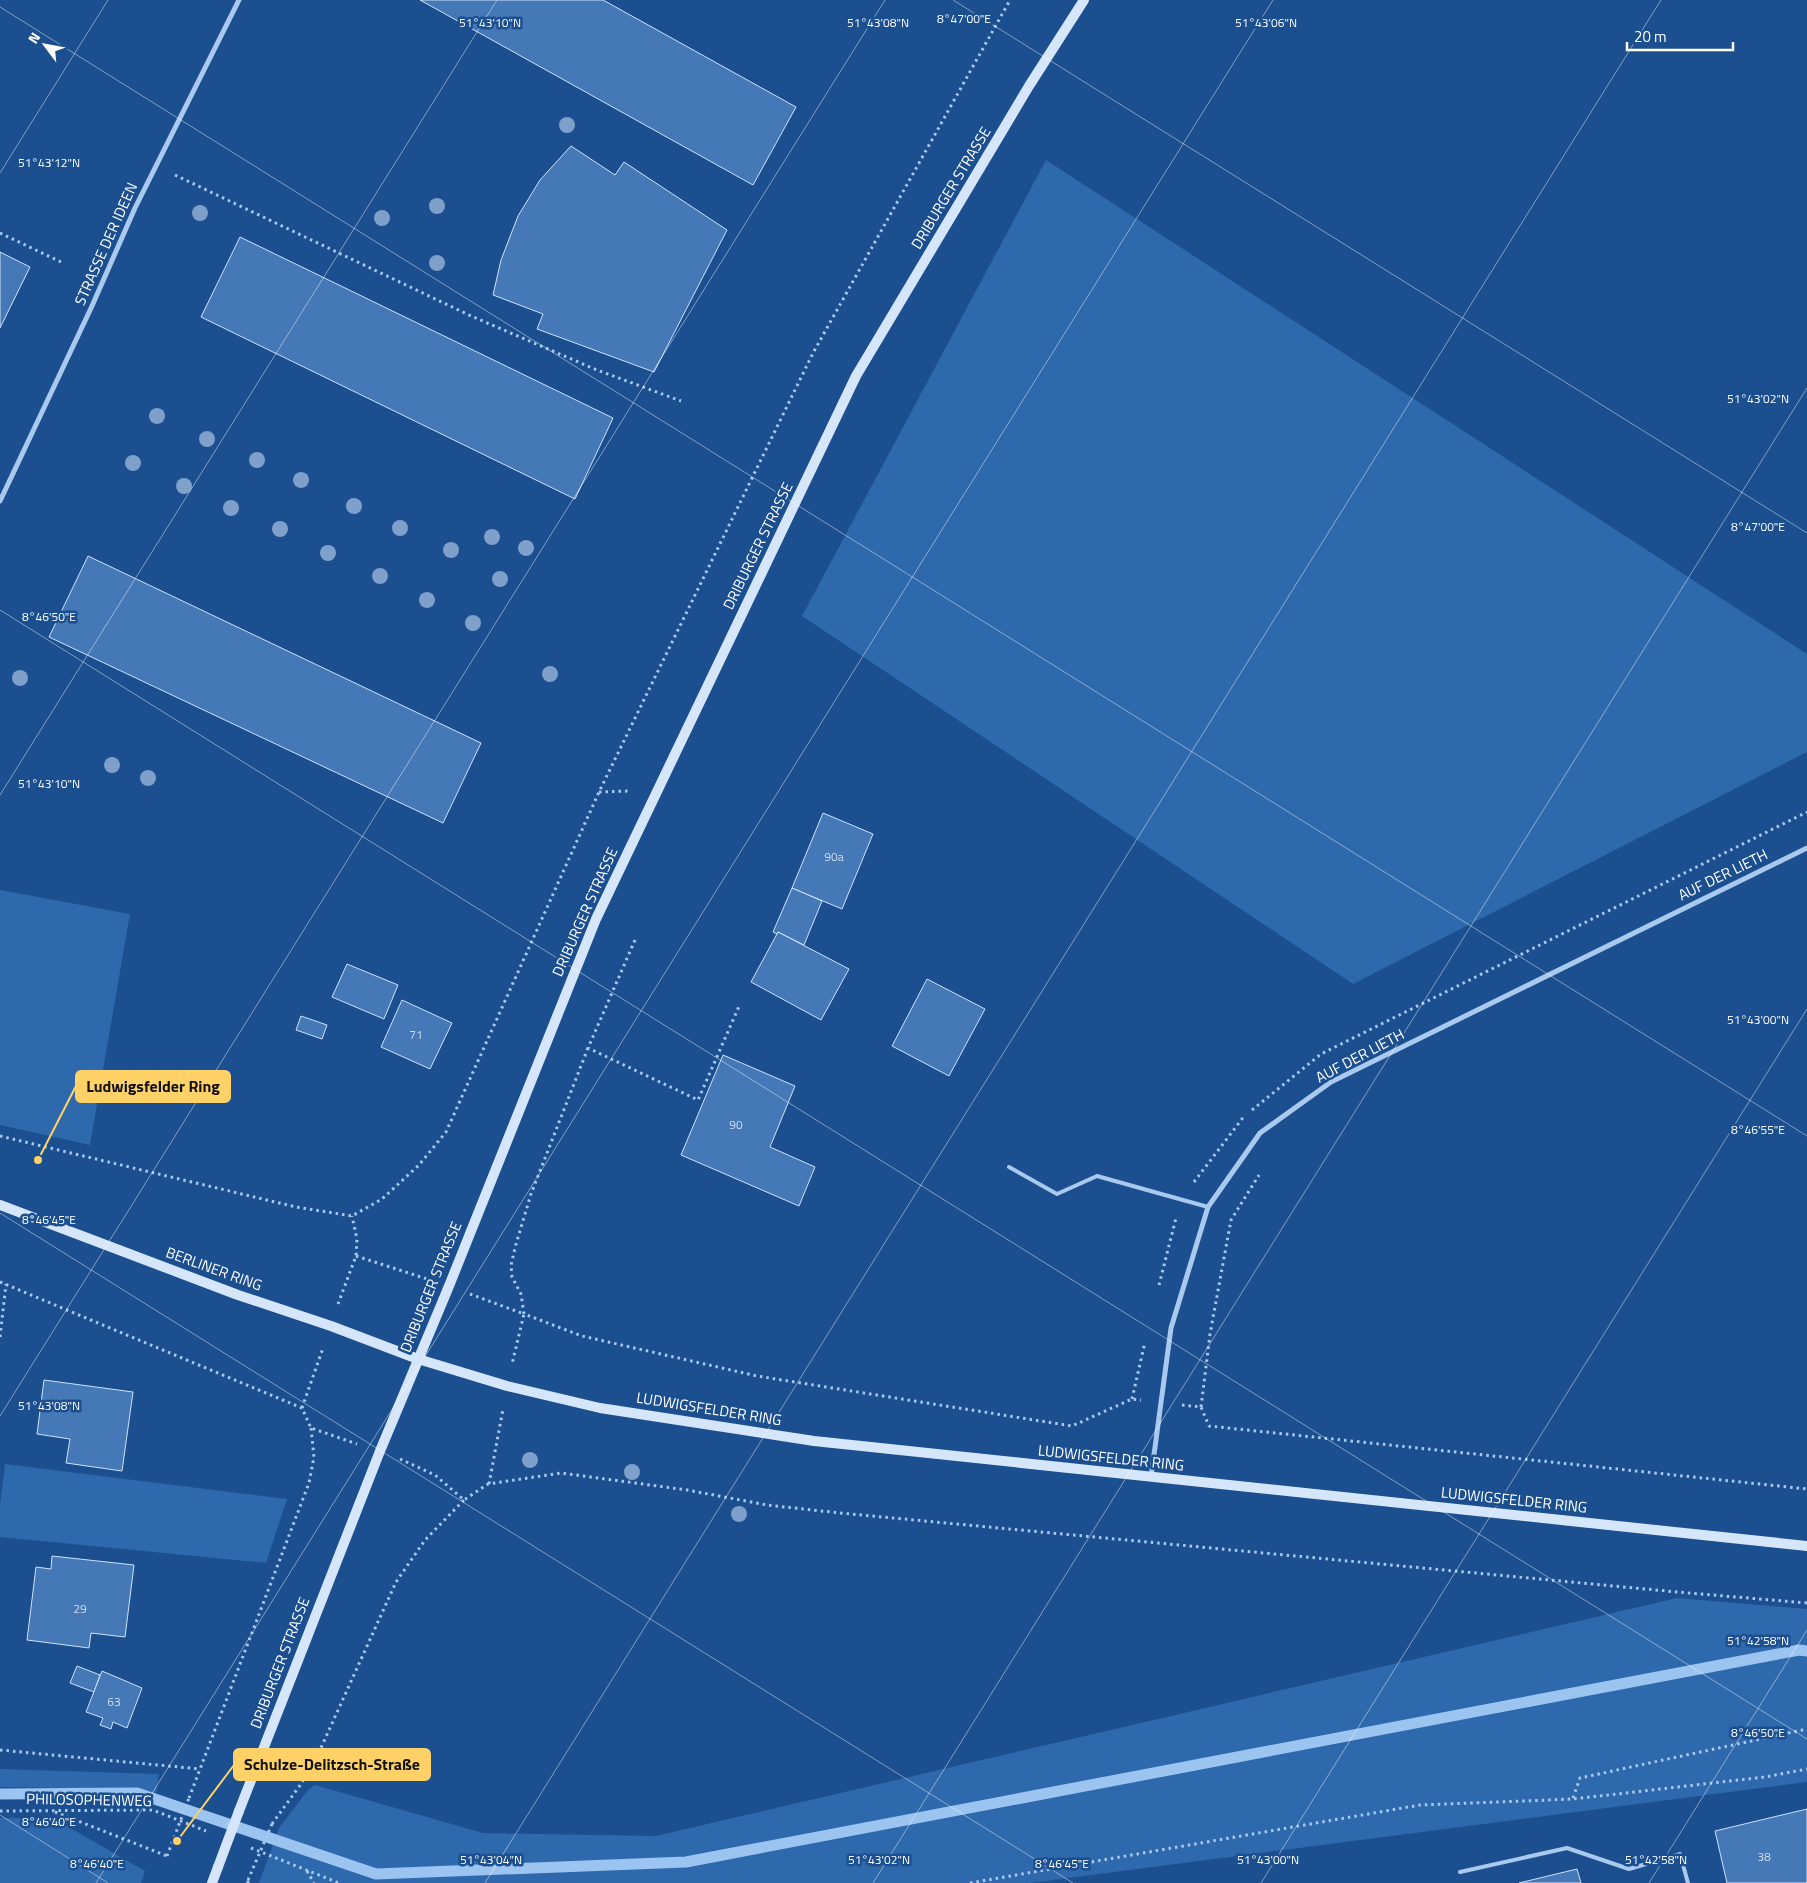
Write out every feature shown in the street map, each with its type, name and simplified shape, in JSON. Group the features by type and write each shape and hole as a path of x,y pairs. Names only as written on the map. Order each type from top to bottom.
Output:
{"main road":[{"name":"DRIBURGER STRASSE","path":"212,1883 380,1451 449,1286 596,918 856,376 1030,86 1084,0"},
{"name":"BERLINER RING","path":"0,1205 238,1295 331,1326 418,1359"},
{"name":"LUDWIGSFELDER RING","path":"418,1359 507,1386 600,1408 814,1441 1807,1546"}],"street":[{"name":"STRASSE DER IDEEN","path":"0,501 156,165 239,0"},
{"name":"AUF DER LIETH","path":"1151,1478 1171,1328 1208,1207 1260,1133 1331,1082 1807,848"}],"lane":[{"path":"1009,1167 1058,1194 1097,1176 1208,1207"},
{"path":"1460,1872 1567,1848 1629,1869 1680,1854 1688,1883"}],"path":[{"path":"0,1136 296,1207 352,1216 382,1199 419,1165 446,1132 598,792 814,353 1010,0"},
{"path":"156,165 472,316 597,370 681,401"},
{"path":"0,233 61,262"},
{"path":"488,1484 507,1386 524,1314 521,1294 512,1277 511,1265 516,1244 531,1194 588,1048 635,940"},
{"path":"588,1048 698,1100 740,1004"},
{"path":"1262,1171 1231,1220 1210,1334 1200,1407 1208,1426 1807,1489"},
{"path":"352,1216 357,1239 356,1256 449,1286 582,1336 757,1376 1072,1426 1132,1399 1160,1404 1200,1407"},
{"path":"0,1282 302,1408 311,1428 314,1457 309,1483 167,1856 52,1810"},
{"path":"0,1338 6,1284"},
{"path":"311,1428 380,1451 417,1466 435,1475 464,1500"},
{"path":"248,1882 272,1824 300,1784 320,1750 396,1582 426,1540 464,1500 488,1484 561,1473 688,1490 767,1505 840,1513 1677,1592 1807,1602"},
{"path":"1573,1798 1580,1778 1807,1729"},
{"path":"0,1750 200,1769"},
{"path":"970,1883 1420,1805 1573,1798 1807,1770"},
{"name":"PHILOSOPHENWEG","path":"0,1810 153,1810 176,1820"},
{"path":"262,1852 339,1883"},
{"path":"306,1870 314,1883"}],"shaded area":[{"path":"1046,160 1807,654 1807,752 1353,984 802,616"},
{"path":"0,890 130,914 90,1145 0,1125"},
{"path":"5,1464 287,1499 266,1563 0,1537 0,1505"},
{"path":"1677,1598 1807,1609 1807,1782 1030,1883 259,1883 279,1828 308,1790 315,1785 483,1833 656,1836"},
{"path":"0,1769 159,1774 156,1794 140,1789 0,1787"},
{"path":"0,1818 53,1818 145,1871 141,1883 0,1883"}],"building":[{"path":"420,0 603,0 796,107 753,185"},
{"path":"571,146 615,175 624,162 727,230 654,372 537,329 543,314 493,295 501,260 518,216 540,180"},
{"path":"240,237 613,418 575,499 201,317"},
{"path":"0,252 30,267 0,328"},
{"path":"88,556 481,743 443,823 49,637"},
{"path":"823,813 873,834 842,909 792,888"},
{"path":"792,888 822,901 804,945 778,932 777,934 773,932"},
{"path":"778,932 849,969 821,1020 751,982"},
{"path":"347,964 398,985 384,1019 332,997"},
{"path":"927,979 985,1009 949,1076 892,1046"},
{"path":"402,1000 452,1023 430,1069 381,1047"},
{"path":"301,1016 327,1025 322,1039 296,1030"},
{"path":"723,1055 795,1086 770,1147 815,1167 799,1206 681,1155"},
{"path":"44,1380 133,1392 122,1471 66,1463 70,1439 37,1434"},
{"path":"52,1556 134,1565 125,1637 91,1633 89,1648 27,1640 36,1567 51,1569"},
{"path":"77,1666 100,1675 94,1692 70,1683"},
{"path":"102,1671 142,1688 127,1728 113,1722 111,1729 100,1725 103,1718 86,1712"},
{"path":"1807,1809 1807,1883 1727,1883 1715,1831"},
{"path":"1577,1869 1581,1883 1519,1883"}],"waterway":[{"path":"0,1794 137,1793 376,1874 686,1862 1799,1650 1807,1651"}],"place":[{"name":"Ludwigsfelder Ring","path":"38,1160"},
{"name":"Schulze-Delitzsch-Straße","path":"177,1841"}]}
